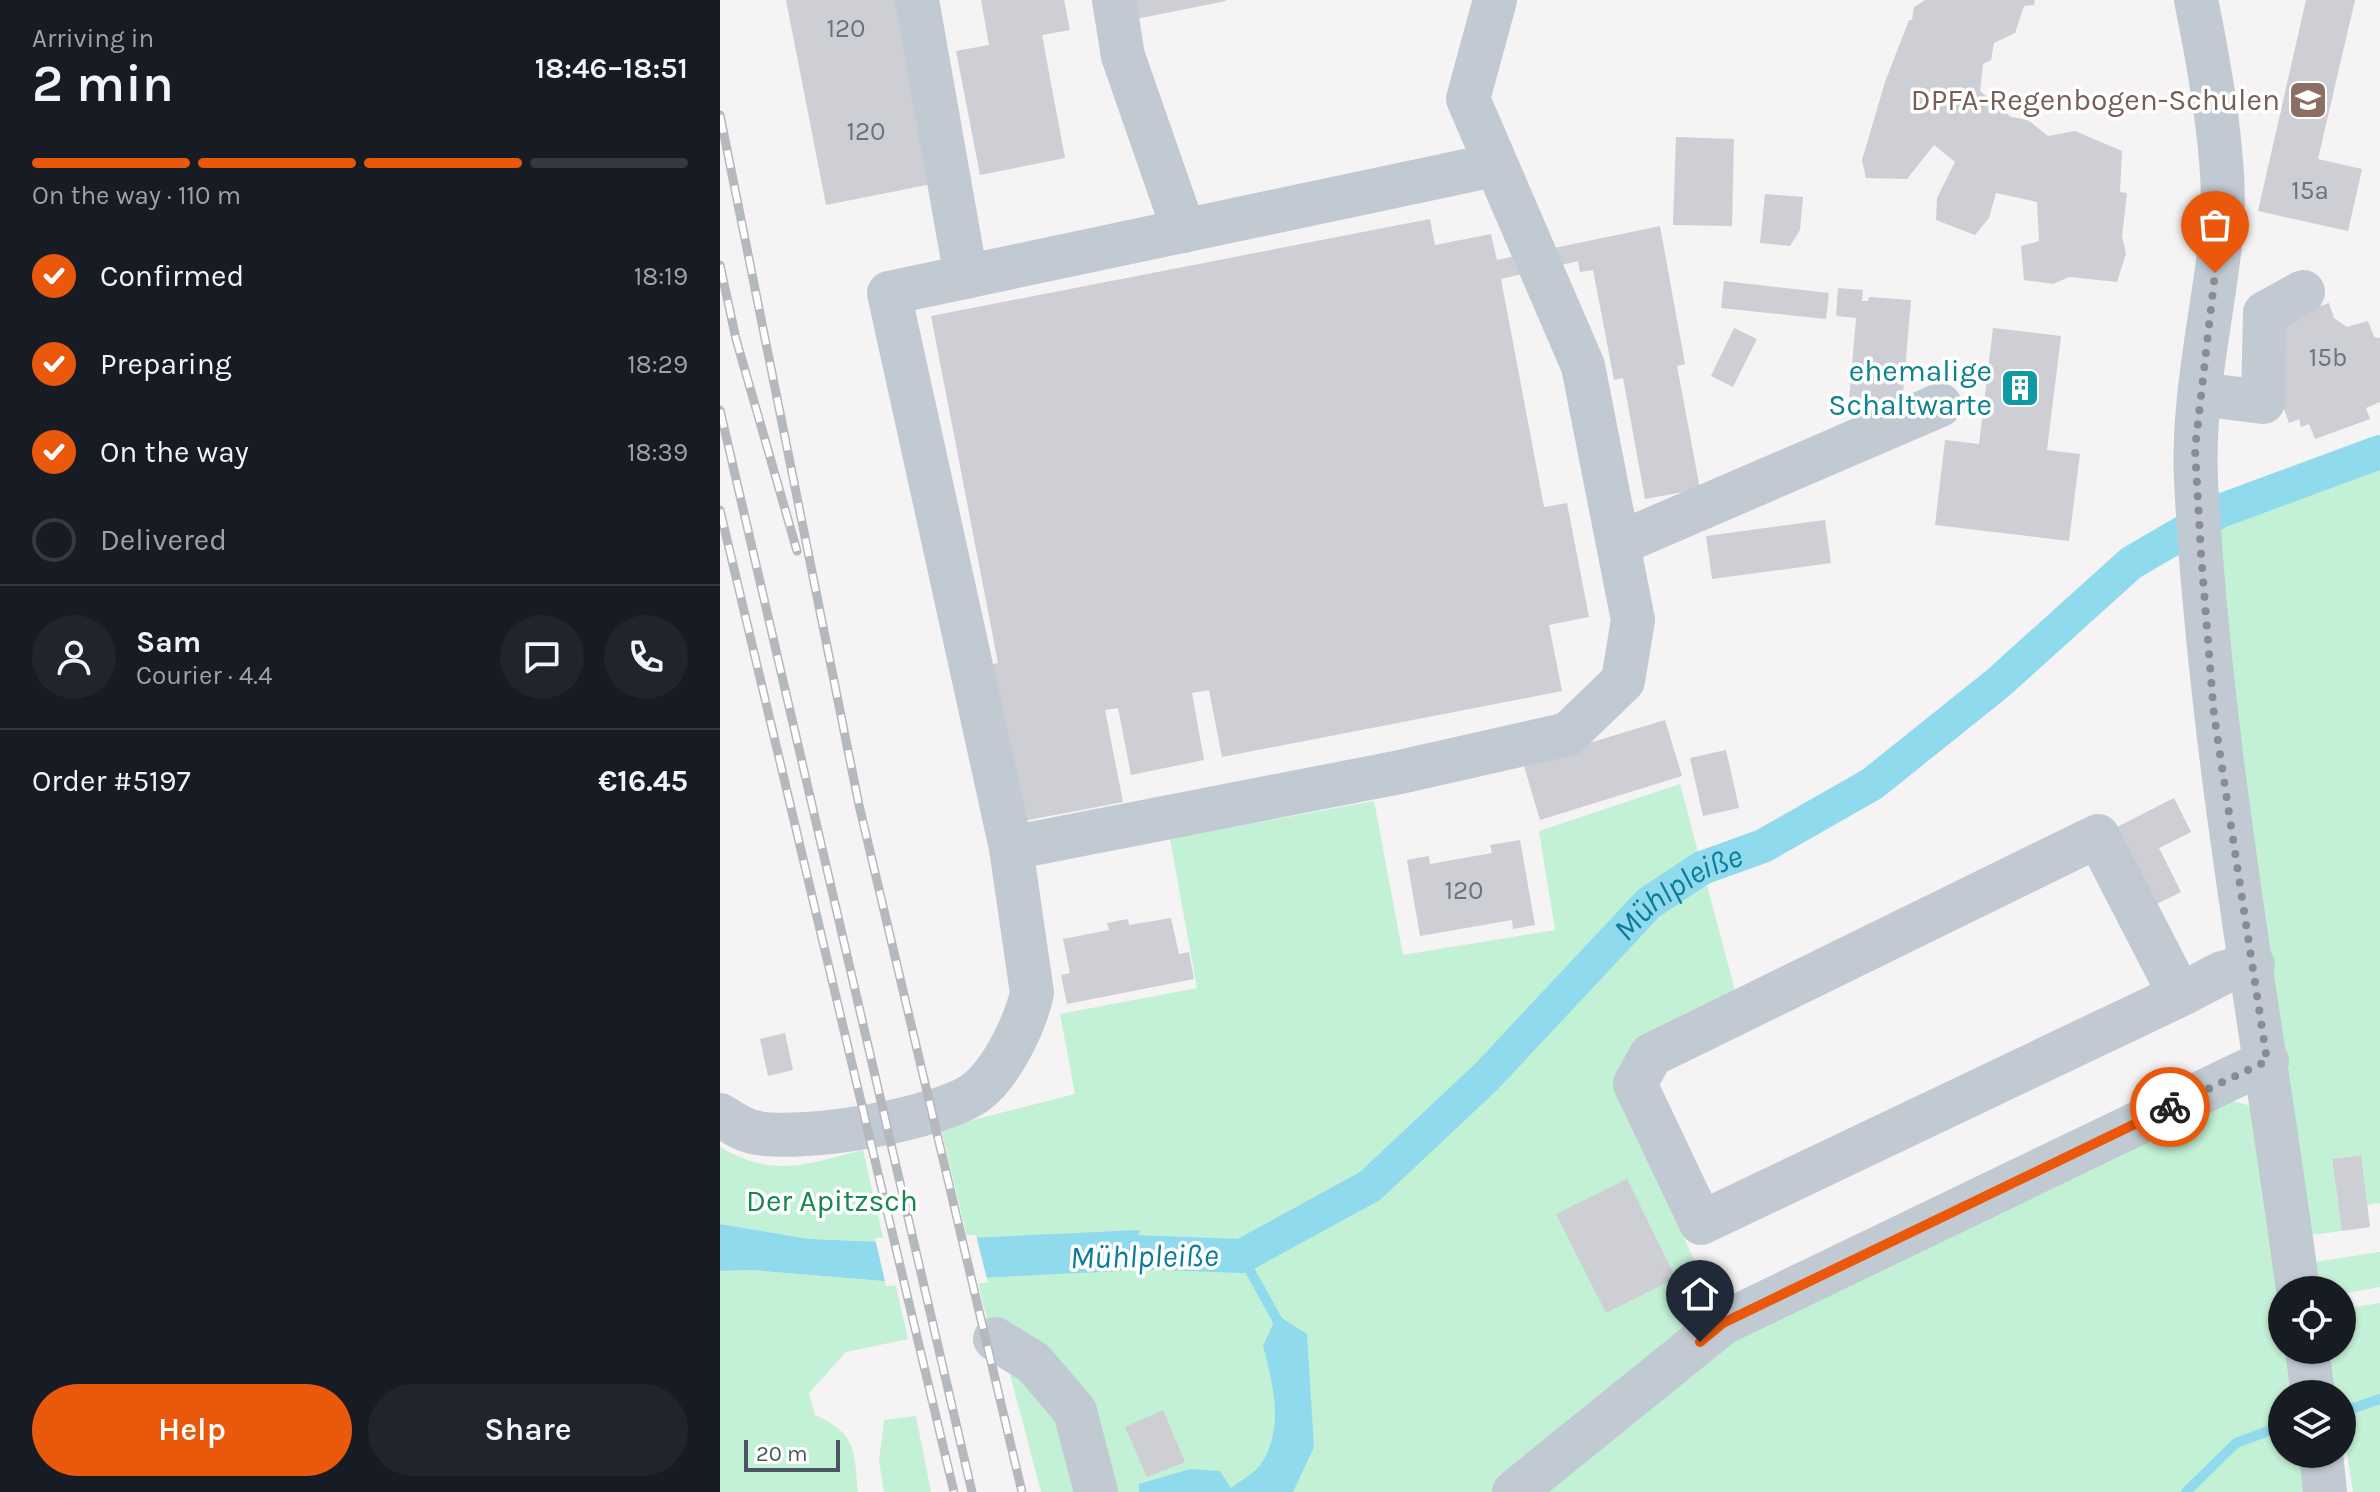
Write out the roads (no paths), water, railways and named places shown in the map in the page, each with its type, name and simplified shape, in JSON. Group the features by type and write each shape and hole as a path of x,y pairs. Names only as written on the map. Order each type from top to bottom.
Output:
{"street":[{"path":"917,0 966,277"},
{"path":"1114,0 1123,56 1184,231"},
{"path":"1011,848 1400,772 1568,734 1623,681 1633,620 1583,366 1468,99 1495,0"},
{"path":"2196,0 2223,189 2208,242 2196,480 2201,554 2214,715 2296,1276"},
{"path":"720,1115 750,1132 792,1137 842,1132 950,1104 976,1092 1007,1053 1027,1016 1032,993 1011,848 889,293 1494,165"},
{"path":"2200,394 2263,402 2265,313 2303,292"},
{"path":"1620,543 1940,405"},
{"path":"2180,995 2098,836 1651,1055 1635,1084 1701,1223 2180,995 2222,973 2253,965"},
{"path":"1514,1492 1723,1323 2267,1061"},
{"path":"995,1339 1033,1362 1075,1411 1096,1492"},
{"path":"2322,1468 2325,1492"}],"water":[{"path":"720,1224 810,1239 884,1242 1140,1230 1133,1252 1142,1270 895,1282 751,1270 720,1271"},
{"path":"1277,1315 1307,1334 1314,1447 1293,1492 1139,1492 1139,1484 1190,1469 1220,1471 1231,1488 1261,1464 1273,1436 1275,1421 1273,1391 1263,1346"}],"waterway":[{"name":"Mühlpleiße","path":"1086,1255 1133,1252 1242,1256 1370,1186 1487,1076 1649,903 1702,868 1763,846 1872,784 1998,683 2131,563 2220,511 2380,452"},
{"path":"1242,1256 1281,1327"},
{"path":"2356,1407 2380,1399"},
{"path":"2186,1492 2236,1443 2268,1431"}],"railway":[{"path":"720,115 859,805 1022,1492"},
{"path":"720,265 736,339 797,551"},
{"path":"720,410 972,1492"},
{"path":"720,510 954,1492"}],"place":[{"name":"DPFA-Regenbogen-Schulen","path":"2308,100"},
{"name":"ehemalige Schaltwarte","path":"2020,388"}],"park label":[{"name":"Der Apitzsch","path":"832,1201"}]}
